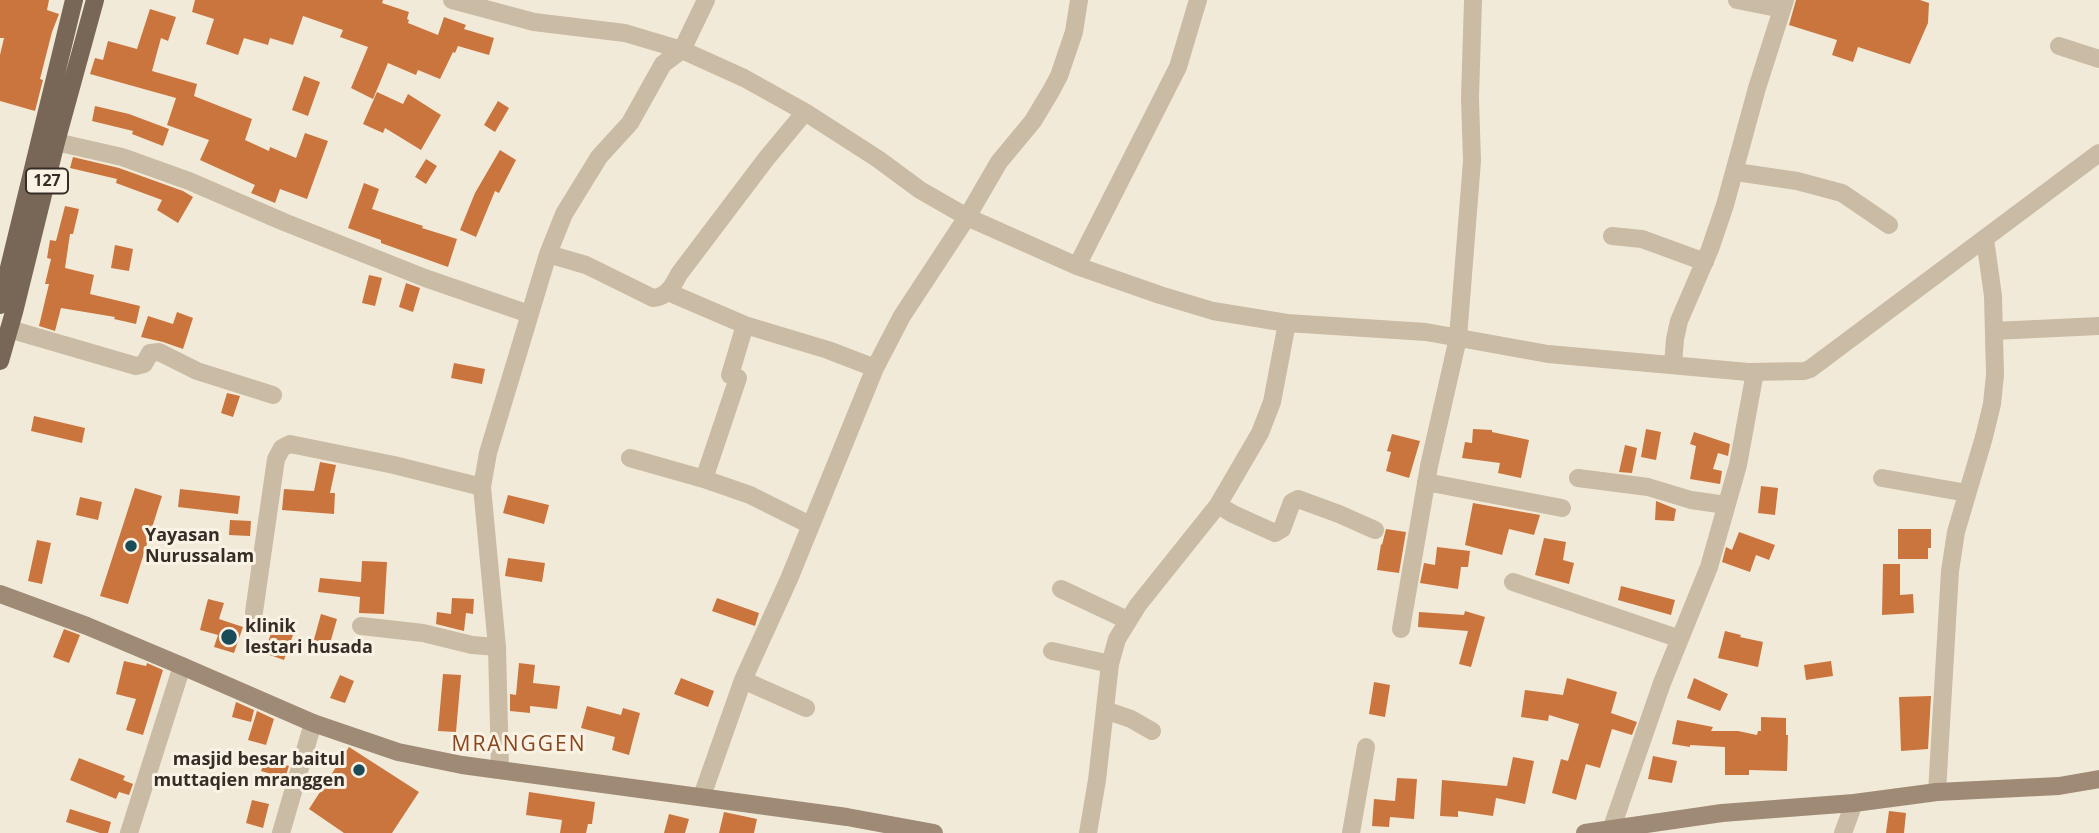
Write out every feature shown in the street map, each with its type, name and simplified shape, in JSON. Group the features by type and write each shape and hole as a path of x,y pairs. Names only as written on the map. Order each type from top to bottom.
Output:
{"main road":[{"name":"127","path":"0,305 3,283 74,0"},
{"name":"127","path":"0,361 95,0"},
{"path":"0,594 86,626 313,723 398,751 462,765 702,796 898,830 934,833"},
{"path":"1585,833 1722,813 1854,803 1937,792 2059,786 2099,779"}],"street":[{"path":"499,769 497,647 482,487 488,453 548,254 564,215 599,157 630,123 663,64 682,50 706,0"},
{"path":"702,796 743,680 789,579 875,368 902,316 967,217 999,162 1033,121 1059,76 1074,32 1079,0"},
{"path":"1077,266 1178,67 1198,0"},
{"path":"1401,629 1426,482 1458,338 1472,161 1470,98 1473,0"},
{"path":"1672,365 1679,321 1704,262 1736,172 1757,88 1783,5 1737,0"},
{"path":"458,1 534,22 625,33 682,50 744,78 806,112 920,190 967,217 1077,266 1213,311 1287,323 1426,331 1548,354 1755,372 1810,369 2099,153"},
{"path":"2059,46 2099,59"},
{"path":"548,254 586,265 653,298 661,297 668,292 766,159 806,112"},
{"path":"56,142 122,157 189,181 425,278 529,314"},
{"path":"1736,172 1797,181 1842,193 1889,225"},
{"path":"1612,236 1642,239 1704,262"},
{"path":"1937,792 1950,571 1956,532 1992,404 1995,375 1993,296 1986,239"},
{"path":"668,292 745,325 828,350 875,368"},
{"path":"1088,833 1110,664 1116,639 1127,620 1218,505 1260,433 1272,402 1287,323"},
{"path":"704,479 738,378 730,375 745,325"},
{"path":"1994,331 2099,326"},
{"path":"9,329 136,366 144,364 150,354 159,352 197,371 274,395"},
{"path":"1611,831 1662,682 1709,566 1738,465 1755,372"},
{"path":"254,612 276,459 282,449 290,444 394,465 482,487"},
{"path":"630,458 750,495 810,525"},
{"path":"1578,478 1648,487 1691,500 1726,505"},
{"path":"1882,478 1967,493"},
{"path":"1426,482 1562,508"},
{"path":"1218,505 1275,533 1282,529 1292,502 1298,499 1375,530"},
{"path":"1513,582 1680,639"},
{"path":"1061,589 1127,620"},
{"path":"361,626 423,633 472,645 497,647"},
{"path":"1052,651 1110,664"},
{"path":"129,833 183,666"},
{"path":"743,680 806,708"},
{"path":"1105,710 1131,719 1152,731"},
{"path":"281,833 313,723"},
{"path":"1351,833 1366,747"},
{"path":"1843,833 1854,803"}],"building":[{"path":"0,0 49,0 47,10 59,14 40,79 43,80 35,111 0,101 0,55 4,38 0,38"},
{"path":"195,0 383,0 382,3 409,12 408,23 438,35 444,17 466,25 464,29 494,38 489,55 458,46 440,79 418,70 416,75 388,63 373,99 351,88 368,47 340,37 343,30 303,16 293,45 270,38 268,45 244,38 238,55 206,44 214,19 192,12"},
{"path":"1796,0 1920,0 1929,3 1928,23 1910,64 1858,47 1853,62 1832,55 1837,40 1789,25"},
{"path":"150,9 176,17 168,41 161,38 152,71 197,84 194,96 252,119 245,140 269,151 270,147 296,158 305,133 328,141 307,199 280,189 275,203 251,193 255,185 200,160 209,140 167,125 176,98 90,74 95,58 103,60 108,41 137,49"},
{"path":"304,76 320,82 308,116 292,110"},
{"path":"377,92 403,104 408,94 441,115 421,150 385,128 383,133 363,124"},
{"path":"498,101 509,108 495,132 484,125"},
{"path":"95,106 129,114 169,129 163,146 132,134 133,131 92,121"},
{"path":"500,150 516,160 499,193 495,191 476,237 460,230 475,193"},
{"path":"73,157 119,168 193,197 178,223 157,210 162,200 116,183 117,179 70,168"},
{"path":"426,159 437,166 426,184 415,177"},
{"path":"364,183 379,189 372,209 457,239 448,267 348,228"},
{"path":"65,206 79,209 73,234 70,234 65,268 94,275 90,294 140,306 136,324 114,319 115,317 61,308 55,331 39,326 49,284 45,284 51,259 47,258 50,240 56,241"},
{"path":"115,245 133,249 129,271 111,268"},
{"path":"369,275 382,278 375,306 362,303"},
{"path":"406,283 420,288 413,312 399,307"},
{"path":"177,312 193,318 183,349 141,337 148,316 173,324"},
{"path":"454,363 485,369 482,384 451,378"},
{"path":"227,393 240,396 233,417 221,413"},
{"path":"34,416 85,428 82,443 31,431"},
{"path":"1473,429 1492,430 1529,440 1521,478 1498,473 1500,463 1462,458 1465,442 1472,443"},
{"path":"1646,429 1661,432 1656,460 1641,457"},
{"path":"1694,432 1730,444 1728,456 1718,453 1713,469 1722,471 1720,484 1690,479 1696,446 1690,444"},
{"path":"1392,434 1420,441 1409,478 1386,471 1391,452 1387,451"},
{"path":"1625,445 1637,448 1632,473 1619,472"},
{"path":"320,462 336,465 330,493 335,493 334,514 282,510 284,489 314,491"},
{"path":"1761,486 1778,488 1775,515 1758,513"},
{"name":"Yayasan Nurussalam","path":"135,488 162,496 128,604 100,596"},
{"path":"180,489 240,496 238,514 178,507"},
{"path":"508,495 549,505 544,524 503,513"},
{"path":"80,497 102,502 98,520 76,515"},
{"path":"1656,501 1676,509 1674,521 1655,520"},
{"path":"1473,503 1540,515 1534,535 1509,529 1502,555 1465,545"},
{"path":"230,520 251,521 250,536 229,535"},
{"path":"1386,529 1406,532 1399,573 1377,570"},
{"path":"1898,529 1931,529 1928,559 1898,559"},
{"path":"1739,532 1775,545 1769,560 1756,555 1750,572 1722,562 1726,547 1732,550"},
{"path":"1544,538 1566,542 1563,560 1574,563 1569,584 1535,575"},
{"path":"37,540 51,543 42,584 28,581"},
{"path":"1437,547 1470,551 1468,567 1461,567 1458,589 1420,583 1424,563 1435,565"},
{"path":"508,558 545,563 542,582 505,576"},
{"path":"362,561 387,562 384,614 359,613 360,597 318,592 320,578 361,582"},
{"path":"1883,564 1900,564 1900,595 1913,594 1914,613 1882,615"},
{"path":"1621,586 1675,600 1671,615 1618,600"},
{"path":"452,598 474,599 473,614 466,613 464,631 436,624 437,612 451,614"},
{"path":"717,598 759,613 755,626 712,611"},
{"path":"208,599 224,603 219,619 243,627 234,653 214,647 218,635 200,630"},
{"path":"1465,611 1485,617 1471,667 1459,664 1468,631 1418,627 1419,612 1464,615"},
{"path":"321,614 337,619 329,647 313,643"},
{"path":"273,628 293,635 284,660 264,653"},
{"path":"64,629 80,635 69,663 53,657"},
{"path":"1725,631 1763,642 1758,667 1718,658"},
{"path":"124,661 146,666 147,663 163,670 143,735 126,730 136,699 116,694"},
{"path":"1831,661 1833,676 1806,680 1804,665"},
{"path":"519,663 535,665 533,683 560,686 557,709 530,706 530,713 510,711 510,694 516,695"},
{"path":"443,674 461,675 456,732 438,731"},
{"path":"340,675 354,681 345,703 330,698"},
{"path":"681,678 714,691 708,707 674,694"},
{"path":"1567,678 1617,692 1611,713 1637,722 1632,735 1612,729 1600,768 1586,764 1576,800 1552,793 1561,759 1568,761 1579,724 1549,715 1548,721 1521,717 1525,690 1563,695"},
{"path":"1694,678 1728,694 1720,711 1687,698"},
{"path":"1374,682 1390,685 1385,717 1369,714"},
{"path":"1931,696 1928,749 1901,751 1899,697"},
{"path":"236,702 254,710 251,722 232,717"},
{"path":"587,706 621,715 623,708 640,713 629,755 612,750 615,737 581,728"},
{"path":"257,711 274,719 266,745 248,740"},
{"path":"1761,717 1786,718 1787,771 1749,770 1749,775 1725,775 1725,747 1672,744 1677,720 1713,727 1711,731 1738,731 1757,735 1758,731 1761,731"},
{"name":"masjid besar baitul muttaqien mranggen","path":"349,747 419,792 392,833 344,833 309,809"},
{"path":"1653,756 1677,761 1672,783 1648,779"},
{"path":"1513,757 1534,761 1525,804 1496,798 1493,816 1458,811 1458,817 1440,816 1442,780 1507,786"},
{"path":"79,758 125,776 123,780 133,784 129,795 119,792 116,799 70,780"},
{"path":"266,759 289,766 285,778 261,771"},
{"path":"1397,778 1417,779 1414,819 1390,817 1389,827 1372,826 1374,799 1395,801"},
{"path":"529,792 595,802 592,824 588,824 586,833 560,833 562,820 526,815"},
{"path":"252,800 269,804 263,828 246,823"},
{"path":"70,809 111,822 108,833 66,822"},
{"path":"1889,811 1906,813 1904,833 1886,833"},
{"path":"724,812 757,819 754,833 719,833"},
{"path":"669,814 689,819 685,833 664,833"}],"place":[{"name":"Yayasan Nurussalam","path":"131,546"},
{"name":"klinik lestari husada","path":"229,637"},
{"name":"masjid besar baitul muttaqien mranggen","path":"359,770"}],"district":[{"name":"MRANGGEN","path":"519,745"}]}
